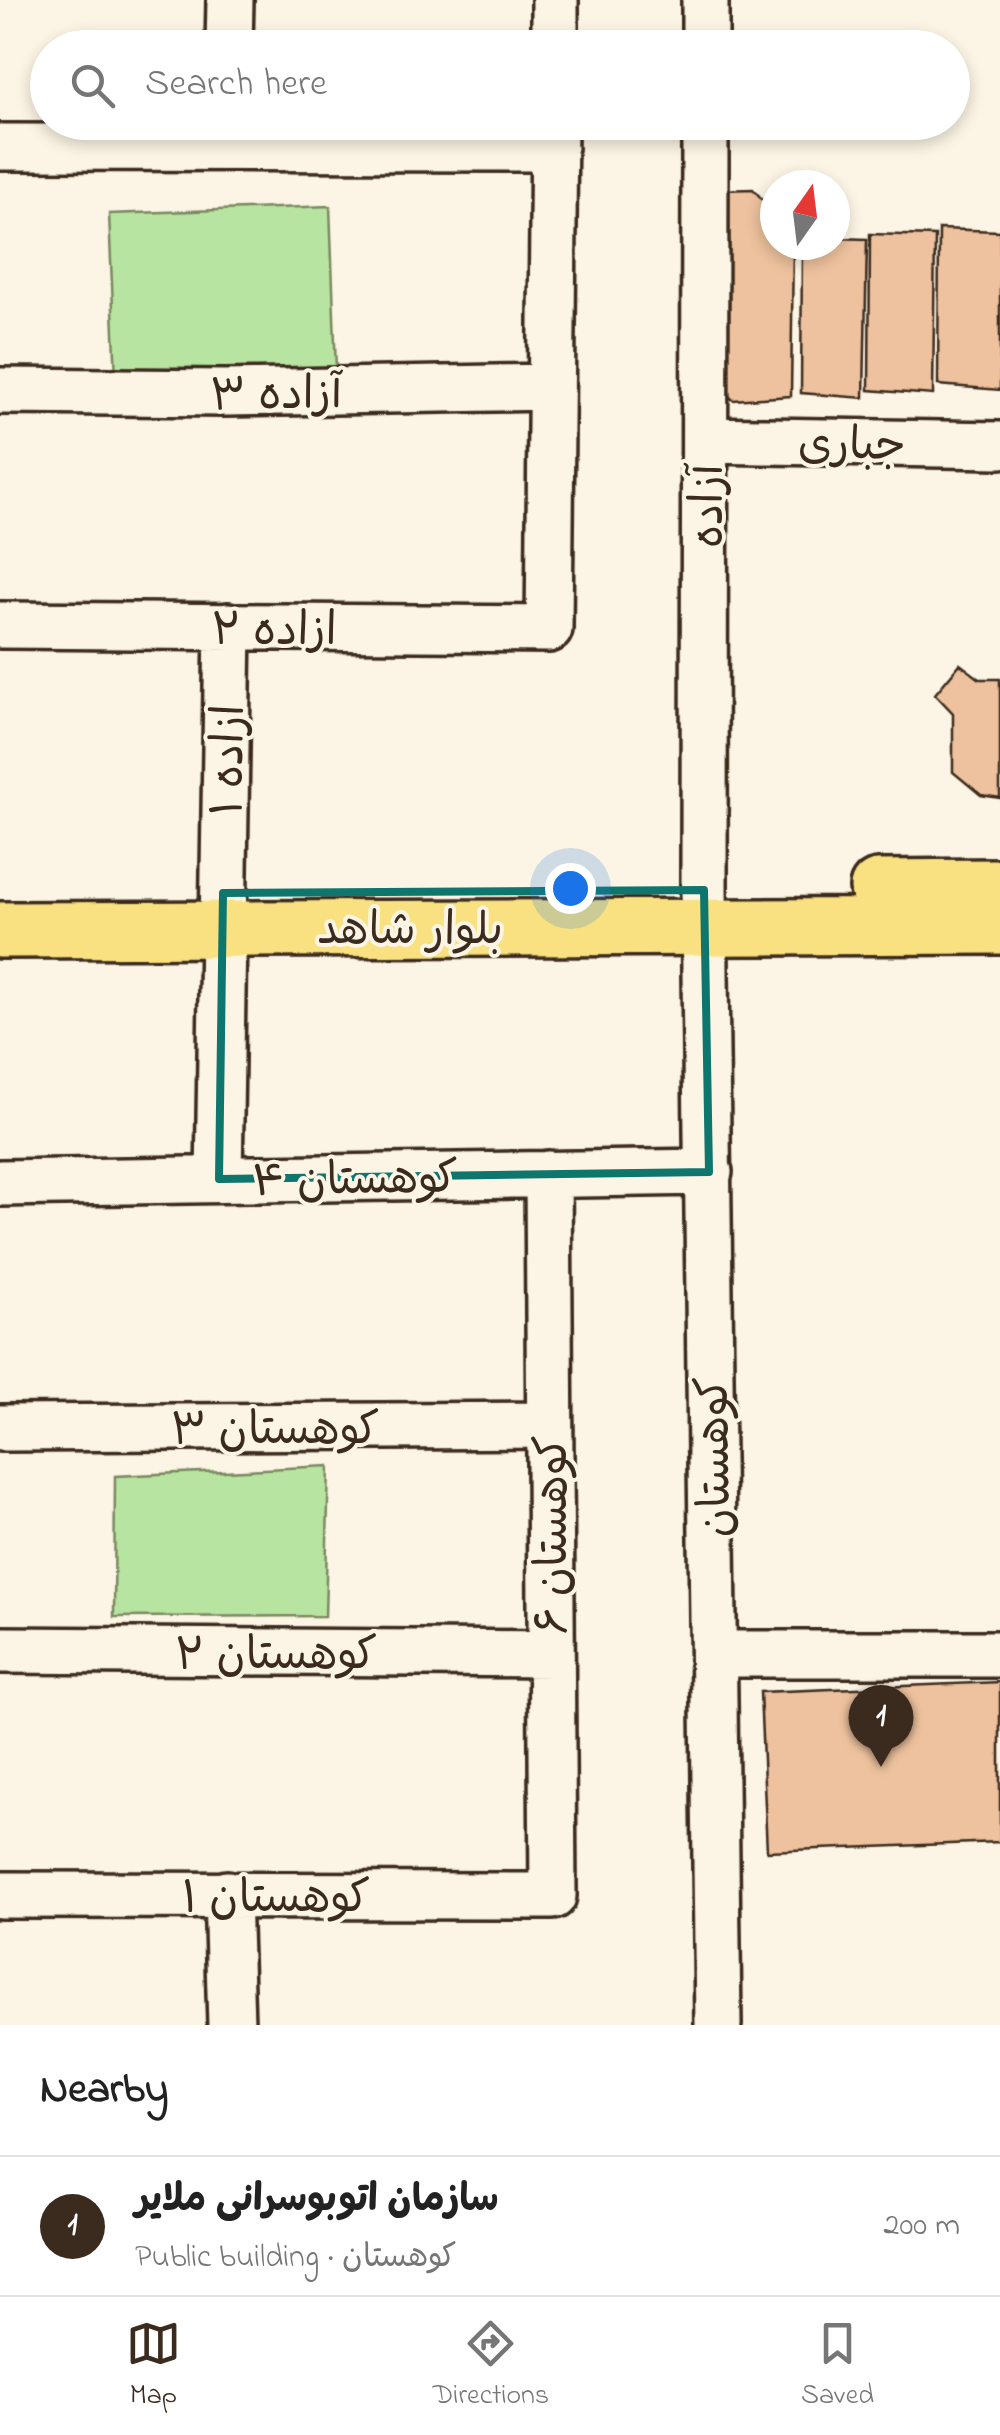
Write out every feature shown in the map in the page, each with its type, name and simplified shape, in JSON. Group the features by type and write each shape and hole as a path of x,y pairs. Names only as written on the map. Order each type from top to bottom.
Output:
{"main road":[{"name":"بلوار شاهد","path":"0,930 223,911 705,907 1000,887"},
{"name":"بلوار شاهد","path":"0,895 223,911"},
{"name":"بلوار شاهد","path":"705,907 1000,926"}],"street":[{"path":"230,0 230,30"},
{"path":"555,0 555,30"},
{"path":"705,0 705,30"},
{"path":"0,147 134,140"},
{"path":"551,387 554,140"},
{"name":"آزاده","path":"705,140 705,907"},
{"name":"آزاده ۳","path":"0,391 226,393 551,387"},
{"name":"ازاده ۲","path":"0,624 549,629 551,387"},
{"name":"جباری","path":"704,440 1000,445"},
{"name":"ازاده ۱","path":"218,1179 228,626"},
{"name":"کوهستان","path":"705,907 718,2025"},
{"name":"کوهستان ۴","path":"0,1183 709,1172"},
{"name":"کوهستان ۶","path":"548,1174 553,1896"},
{"name":"کوهستان ۳","path":"0,1428 549,1425"},
{"name":"کوهستان ۲","path":"0,1650 551,1654"},
{"path":"715,1654 1000,1654"},
{"name":"کوهستان ۱","path":"0,1894 553,1896"},
{"path":"227,1894 232,2025"}],"highlighted area":[{"path":"704,890 709,1172 219,1179 223,893"}],"green space":[{"path":"330,206 336,371 116,379 109,214"},
{"path":"329,1466 325,1616 114,1617 115,1476"}],"building":[{"path":"753,189 760,197 760,260 793,260 791,396 733,400 717,383 721,190"},
{"path":"939,229 1000,231 1000,390 938,385"},
{"path":"870,234 935,236 933,395 869,390"},
{"path":"850,238 867,239 864,398 801,393 802,260 850,260"},
{"path":"960,664 980,679 1000,679 1000,798 981,795 953,772 953,713 935,694"},
{"path":"1000,1682 1000,1842 767,1851 760,1692"}],"place":[{"name":"سازمان اتوبوسرانی ملایر","path":"881,1767"}]}
